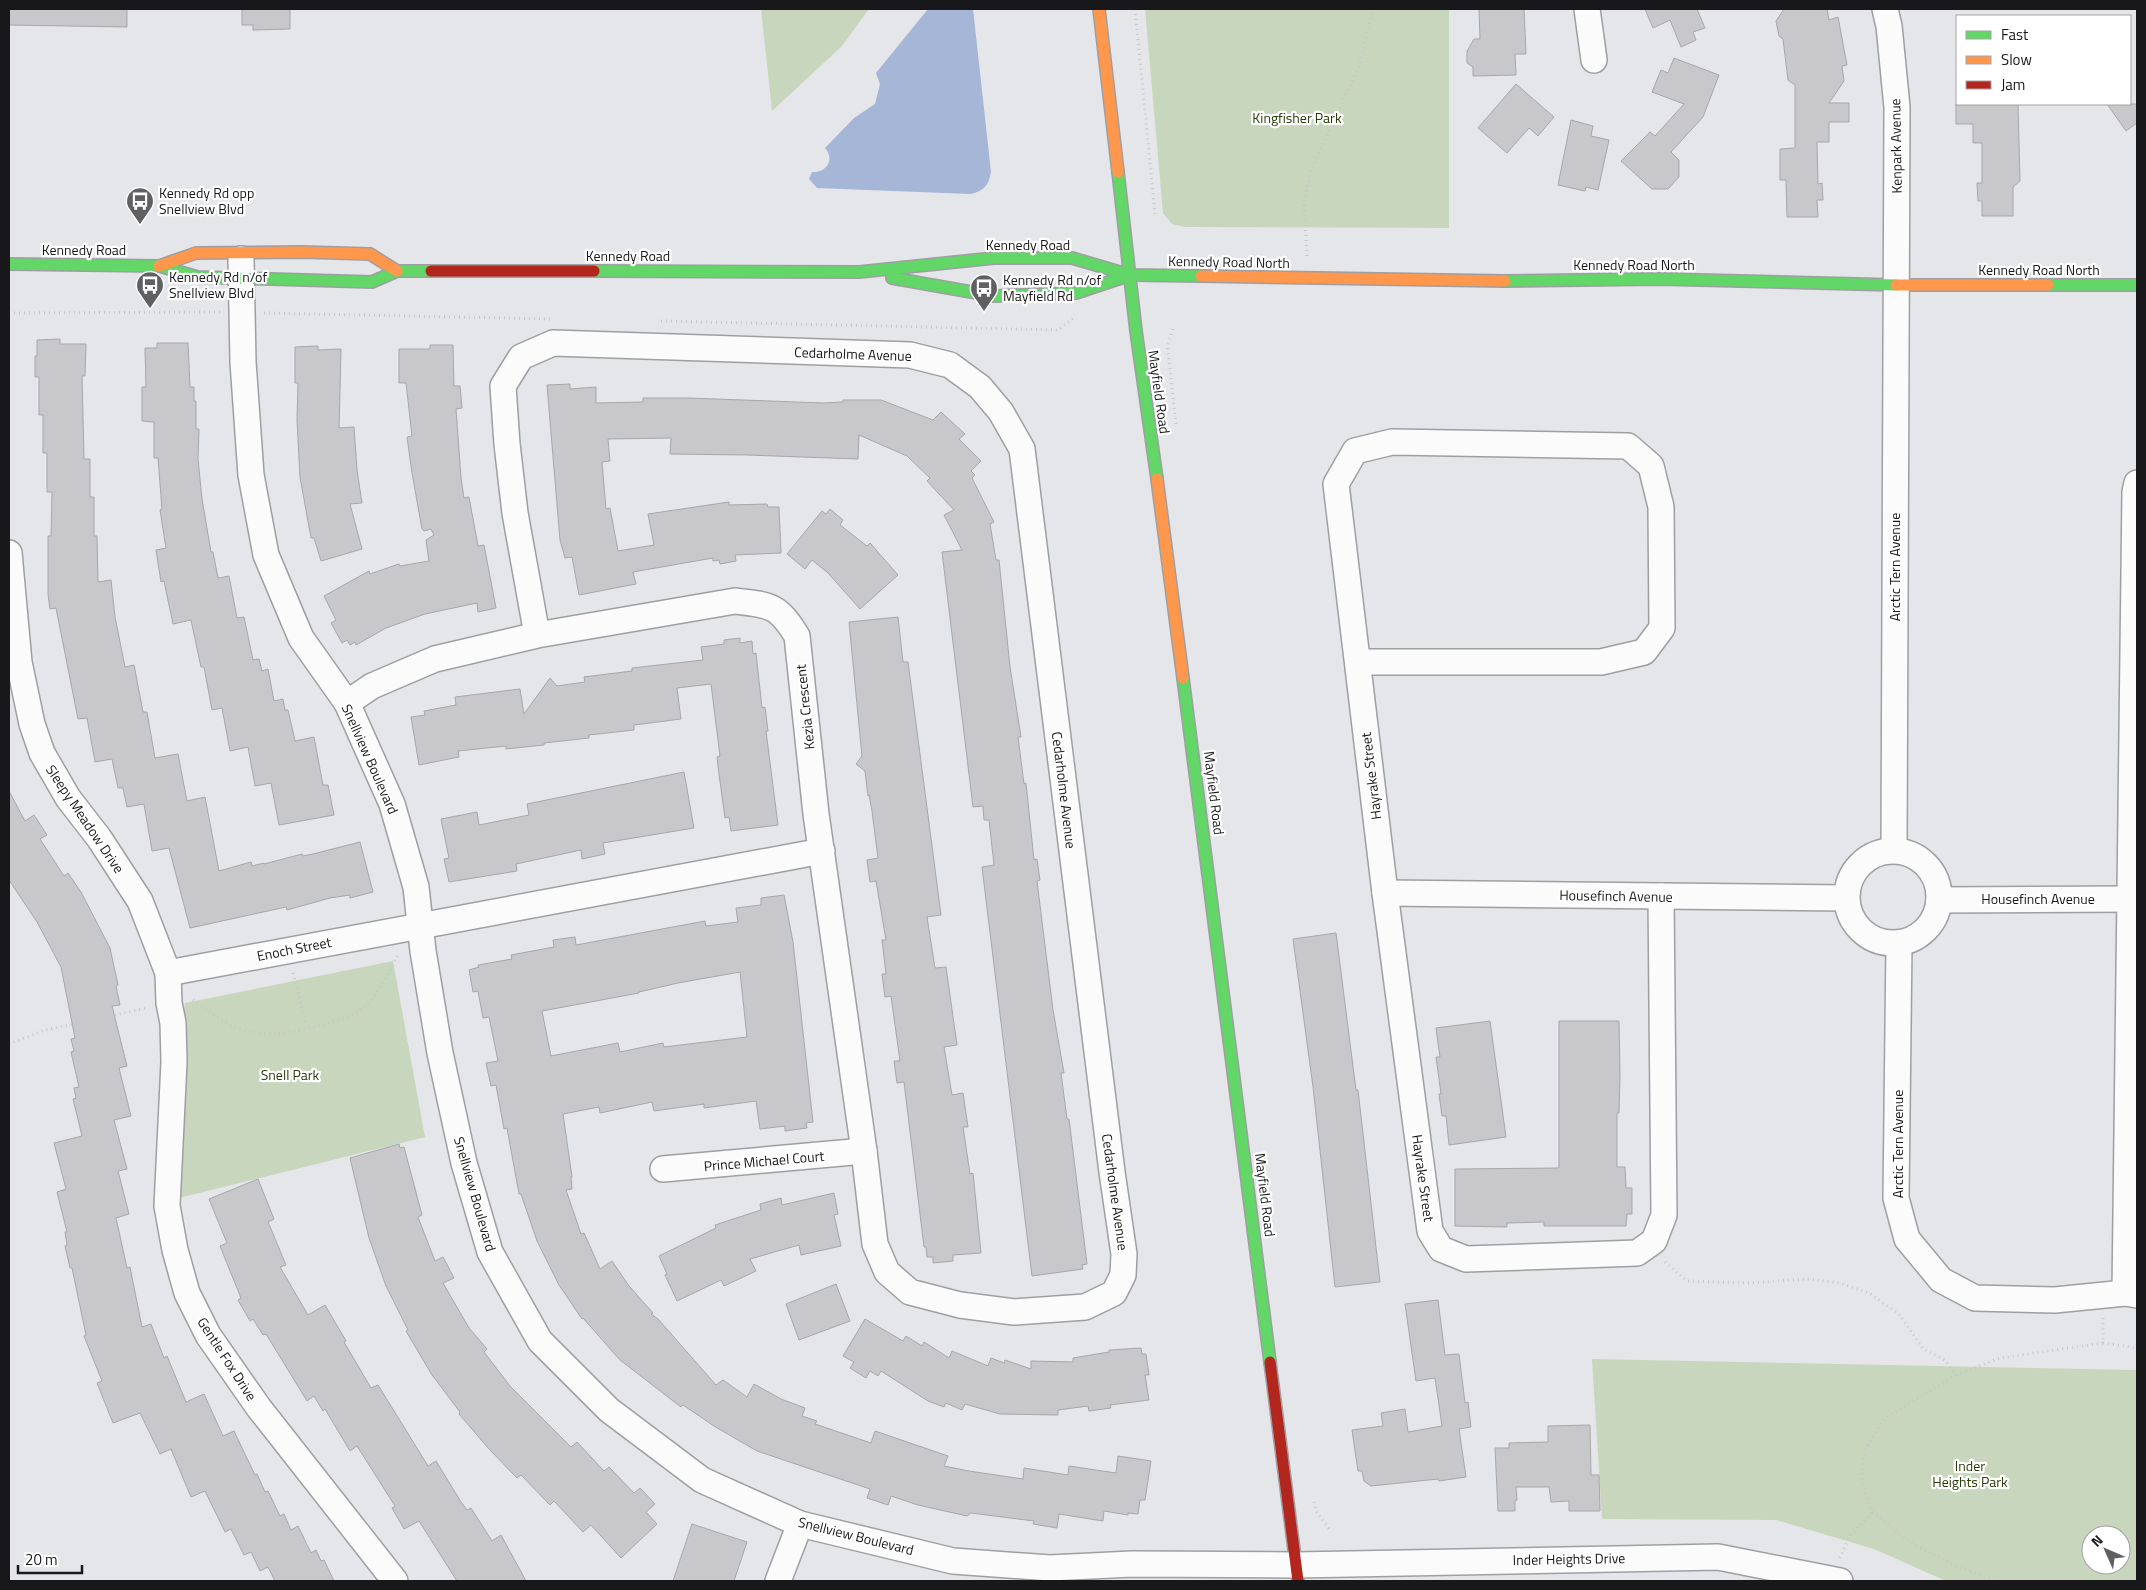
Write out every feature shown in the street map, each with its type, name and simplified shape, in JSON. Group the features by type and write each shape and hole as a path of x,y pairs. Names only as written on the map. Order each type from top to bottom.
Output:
{"main road":[{"name":"Mayfield Road","path":"1099,9 1136,331 1194,752 1297,1573"},
{"name":"Kennedy Road","path":"159,266 196,253 370,254 397,271"},
{"name":"Kennedy Road","path":"9,264 159,266 198,277 372,282 397,271 858,272 994,258 1072,258 1130,275"},
{"name":"Kennedy Road","path":"858,272 994,296 1076,293 1130,275"},
{"name":"Kennedy Road North","path":"1130,275 1456,281 1659,279 1897,285 2137,285"}],"street":[{"path":"1587,9 1594,60"},
{"name":"Kenpark Avenue","path":"1885,9 1889,26 1897,107 1897,285"},
{"name":"Snellview Boulevard","path":"241,253 243,362 251,474 266,555 301,638 346,704 392,804 416,887 440,1053 464,1163 490,1252 540,1341 609,1410 702,1480 800,1524 954,1561 1050,1575 1132,1564 1297,1573"},
{"name":"Arctic Tern Avenue","path":"1894,850 1897,285"},
{"name":"Cedarholme Avenue","path":"537,635 515,513 503,386 521,357 553,343 910,355 950,365 980,387 1001,412 1022,449 1112,1172 1124,1254 1123,1275 1114,1293 1085,1307 1014,1312 960,1305 910,1292 887,1272 875,1244 864,1151 822,851"},
{"name":"Hayrake Street","path":"1358,662 1601,662 1644,652 1662,628 1661,507 1651,466 1628,446 1392,442 1355,450 1336,484 1385,893 1430,1231 1441,1249 1466,1259 1637,1253 1648,1245"},
{"path":"2122,1294 2133,899 2135,492 2137,483"},
{"name":"Sleepy Meadow Drive","path":"9,552 11,600 19,662 32,724 42,753 68,798 109,852 140,901 168,973"},
{"name":"Kezia Crescent","path":"346,704 372,686 435,659 537,635 736,600 768,605 785,616 797,636 822,851"},
{"path":"1894,850 1908,853 1922,860 1932,871 1938,884 1939,900 1936,916 1927,929 1914,938 1899,943 1884,943 1869,937 1857,927 1849,913 1846,898 1848,883 1855,870 1866,859 1879,852 1894,850"},
{"path":"420,925 822,851"},
{"name":"Housefinch Avenue","path":"1385,893 1846,898"},
{"path":"1648,1245 1654,1241 1664,1215 1661,896"},
{"name":"Housefinch Avenue","path":"1939,900 2133,899"},
{"name":"Enoch Street","path":"168,973 420,925"},
{"name":"Arctic Tern Avenue","path":"1899,943 1896,1198 1907,1239 1941,1280 1975,1298 2055,1300 2122,1294"},
{"name":"Gentle Fox Drive","path":"168,973 169,1003 173,1023 174,1062 167,1206 175,1250 187,1294 208,1335 254,1401 396,1581"},
{"name":"Prince Michael Court","path":"663,1169 864,1151"},
{"path":"778,1581 800,1524"},
{"name":"Inder Heights Drive","path":"1297,1573 1718,1557 1834,1580"}],"path":[{"path":"1135,9 1155,214"},
{"path":"1308,279 1304,202 1311,169 1359,67 1373,9"},
{"path":"288,950 307,1028"},
{"path":"9,1044 45,1030 190,999 235,1027 253,1032 273,1034 307,1028 356,1014 375,994 397,956"},
{"path":"1648,1245 1687,1282 1749,1283 1807,1279 1840,1283 1869,1293 1900,1314 1923,1349 1946,1360 1956,1375"},
{"path":"2103,1343 2122,1294"},
{"path":"1998,1581 1951,1564 1904,1539 1873,1512 1867,1500 1862,1476 1863,1455 1872,1437 1885,1418 1956,1375 2000,1358 2103,1343 2137,1348"},
{"path":"1834,1580 1849,1537 1873,1512"}],"green space":[{"path":"761,9 869,9 842,46 772,111"},
{"name":"Kingfisher Park","path":"1145,9 1449,9 1449,228 1185,227 1172,224 1163,213"},
{"name":"Snell Park","path":"393,961 425,1137 179,1198 186,1077 183,1016 185,1003"},
{"name":"Inder Heights Park","path":"1592,1359 2137,1370 2137,1581 1946,1581 1874,1549 1776,1520 1602,1519"}],"water":[{"path":"928,9 973,9 991,172 989,181 982,190 970,194 817,188 809,179 812,172 822,170 828,165 829,157 825,148 854,118 875,104 880,84 876,73"}],"building":[{"path":"9,9 127,9 127,27 9,25"},
{"path":"242,9 290,9 290,29 253,30 253,25 242,25"},
{"path":"1479,9 1524,9 1526,54 1515,54 1516,75 1473,76 1473,67 1467,63 1467,51 1474,39 1480,39"},
{"path":"1645,9 1697,9 1705,28 1693,32 1696,40 1681,47 1670,20 1653,28"},
{"path":"1784,9 1827,9 1829,20 1838,17 1847,65 1842,66 1844,81 1829,103 1849,103 1849,122 1829,122 1829,142 1817,142 1818,184 1822,183 1823,200 1817,200 1818,217 1787,217 1786,180 1780,180 1780,149 1795,148 1795,85 1788,80 1783,39 1779,36 1776,21"},
{"path":"1674,58 1719,75 1703,117 1671,152 1679,160 1679,177 1668,189 1652,189 1621,161 1650,132 1655,136 1684,104 1652,92 1661,70 1668,73"},
{"path":"1516,84 1554,117 1538,136 1529,128 1507,153 1478,128"},
{"path":"2137,104 2137,123 2126,131 2108,105"},
{"path":"1956,105 2018,105 2020,181 2013,187 2013,216 1982,216 1982,201 1978,201 1977,183 1982,183 1982,143 1973,143 1973,124 1956,124"},
{"path":"1571,120 1593,126 1591,136 1609,140 1598,190 1586,187 1585,191 1558,185"},
{"path":"60,339 60,344 86,344 85,376 82,376 84,459 90,459 90,497 94,497 94,536 97,536 98,582 111,580 115,617 125,667 134,665 143,712 147,712 155,758 178,754 187,801 205,797 219,871 251,862 252,866 264,864 360,842 373,892 350,898 350,895 330,898 287,910 286,907 190,928 169,848 152,851 144,804 127,807 123,788 118,788 112,759 95,762 87,718 78,719 56,608 50,609 48,594 48,536 51,536 52,492 47,492 47,453 43,453 43,415 39,415 39,377 35,377 35,356 37,356 37,340"},
{"path":"157,343 188,343 190,387 194,387 196,429 199,429 198,459 202,499 211,552 213,552 218,578 229,576 237,618 244,617 253,660 259,659 262,671 268,669 274,701 283,699 285,710 288,710 295,741 314,737 323,785 328,785 334,815 279,825 271,783 255,786 248,747 230,751 222,708 212,710 204,667 201,667 191,620 173,624 164,581 161,582 156,550 166,548 160,510 162,509 158,458 154,458 154,422 142,421 142,387 146,387 145,348 157,348"},
{"path":"430,345 453,345 454,386 460,386 462,408 456,409 464,498 469,497 478,546 484,545 496,608 478,612 477,603 425,614 386,628 356,645 355,642 350,645 347,640 342,643 331,623 336,620 324,596 369,571 370,574 399,564 400,566 429,561 426,540 434,535 431,529 424,531 422,529 407,437 412,436 406,383 399,383 399,349 430,349"},
{"path":"318,346 318,350 341,349 339,428 354,427 357,470 362,503 350,504 362,549 321,561 314,538 311,538 300,477 297,420 298,383 295,383 295,347"},
{"path":"570,384 570,389 596,387 596,403 643,402 643,398 823,403 843,402 843,400 881,400 933,420 941,412 965,434 959,439 981,461 971,471 975,475 972,478 994,522 990,524 996,560 999,560 1010,667 1021,737 1018,737 1024,784 1026,783 1034,860 1037,859 1040,880 1037,881 1053,1010 1064,1073 1061,1073 1067,1119 1069,1119 1087,1264 1082,1265 1083,1269 1032,1276 982,867 994,865 989,820 984,820 983,806 973,807 942,552 962,550 944,515 954,510 927,481 930,478 907,456 859,435 858,459 670,454 671,438 608,439 610,461 602,462 606,509 610,508 618,551 654,545 648,514 729,502 729,505 767,504 768,507 779,507 781,553 735,555 736,561 720,564 719,560 713,561 713,558 633,572 636,584 579,595 572,557 565,558 560,540 547,385"},
{"path":"830,509 843,520 840,525 867,546 870,543 898,575 860,609 828,573 812,560 805,569 787,554 822,511 826,514"},
{"path":"898,617 903,662 908,662 941,915 927,917 935,968 946,967 957,1045 944,1047 952,1095 963,1093 968,1127 963,1127 970,1174 973,1173 981,1253 953,1255 953,1261 933,1263 933,1257 927,1257 926,1247 924,1247 904,1082 897,1083 894,1061 900,1061 891,996 885,997 882,974 886,974 882,940 886,940 876,881 870,882 867,860 878,858 872,811 865,771 856,764 862,756 849,622"},
{"path":"740,638 740,643 752,641 753,654 756,653 762,708 765,707 768,731 766,731 778,825 731,831 729,817 725,818 719,774 717,757 720,756 711,684 677,688 681,719 634,725 634,730 589,735 589,738 544,743 544,745 506,749 506,746 458,751 459,757 419,765 411,717 425,715 424,711 456,705 455,697 520,689 524,714 550,678 557,686 585,682 584,677 632,671 632,668 703,660 701,647 724,644 724,640"},
{"path":"684,772 694,828 603,843 605,854 582,859 581,850 516,864 517,871 449,882 444,859 449,858 441,819 477,812 479,825 529,815 527,804"},
{"path":"9,791 25,821 34,815 47,835 40,839 64,876 68,873 81,892 110,948 120,1005 112,1006 127,1066 119,1068 131,1116 114,1120 127,1169 118,1171 129,1214 116,1218 127,1268 130,1267 142,1327 151,1324 164,1358 167,1356 186,1402 204,1394 223,1436 234,1431 255,1475 257,1474 265,1492 268,1491 280,1516 284,1514 291,1530 298,1526 311,1553 316,1550 321,1561 324,1560 334,1581 275,1581 268,1567 260,1571 251,1552 244,1555 231,1529 225,1532 205,1491 191,1497 171,1449 160,1454 140,1413 113,1423 97,1383 102,1381 84,1336 86,1335 72,1268 70,1268 65,1246 67,1245 65,1232 67,1232 57,1192 66,1189 54,1143 82,1136 73,1099 76,1098 74,1088 79,1087 71,1052 74,1051 71,1039 75,1038 61,967 37,922 9,880"},
{"path":"784,895 793,942 813,1122 806,1123 807,1128 785,1131 785,1126 760,1129 756,1101 704,1108 704,1104 654,1111 652,1102 600,1113 599,1107 563,1114 572,1177 572,1189 566,1190 581,1234 584,1233 600,1269 612,1261 629,1286 653,1313 651,1314 658,1319 716,1385 723,1380 747,1397 754,1384 781,1399 805,1408 802,1416 817,1421 815,1424 871,1443 875,1431 948,1456 944,1466 969,1471 1023,1479 1024,1468 1068,1475 1069,1466 1116,1473 1118,1456 1151,1461 1145,1500 1140,1500 1138,1514 1128,1513 1128,1515 1104,1511 1103,1521 1059,1514 1057,1528 1033,1524 1034,1521 971,1513 967,1516 918,1505 891,1496 888,1505 867,1498 870,1489 757,1451 683,1405 681,1407 620,1360 582,1319 559,1285 537,1241 521,1194 519,1194 507,1128 504,1129 496,1085 491,1086 486,1063 498,1061 489,1017 483,1018 478,991 473,992 469,970 479,967 478,965 512,959 511,955 554,947 553,940 575,937 576,945 705,921 706,926 738,922 736,908 761,905 761,898","holes":["740,972 747,1037 664,1047 663,1043 620,1052 618,1043 551,1056 542,1011"]},
{"path":"1336,933 1356,1090 1358,1090 1380,1282 1335,1287 1313,1087 1293,939"},
{"path":"1490,1021 1506,1137 1449,1145 1446,1116 1442,1116 1439,1094 1441,1094 1436,1057 1440,1057 1436,1028"},
{"path":"1559,1021 1619,1021 1620,1074 1619,1113 1617,1113 1617,1167 1625,1167 1626,1188 1632,1188 1632,1214 1627,1214 1626,1226 1544,1226 1544,1222 1507,1223 1507,1227 1455,1226 1455,1169 1559,1168"},
{"path":"399,1144 400,1148 404,1147 422,1215 418,1217 435,1261 443,1257 454,1278 443,1283 469,1328 487,1349 484,1352 510,1386 571,1447 577,1442 604,1471 609,1467 634,1493 640,1488 655,1504 646,1512 657,1524 621,1558 591,1525 583,1532 554,1501 550,1505 521,1475 517,1478 489,1449 459,1414 460,1412 432,1375 406,1331 408,1330 386,1286 369,1238 350,1158"},
{"path":"258,1179 274,1219 268,1222 286,1265 280,1267 308,1315 325,1305 371,1388 378,1385 428,1466 436,1461 461,1502 467,1510 471,1508 492,1541 501,1535 526,1581 457,1581 419,1521 404,1529 392,1508 395,1506 357,1446 350,1451 325,1409 323,1411 314,1396 307,1401 266,1334 263,1335 253,1319 250,1321 238,1300 241,1298 220,1246 227,1243 209,1199"},
{"path":"834,1193 838,1214 834,1215 841,1246 801,1255 799,1245 750,1259 756,1271 724,1286 721,1280 677,1301 659,1256 716,1228 715,1225 761,1210 760,1204 781,1198 782,1205"},
{"path":"836,1284 850,1321 799,1340 786,1304"},
{"path":"1438,1300 1445,1355 1459,1354 1465,1403 1468,1402 1471,1427 1459,1429 1466,1477 1371,1486 1364,1481 1362,1471 1358,1471 1352,1430 1383,1426 1381,1413 1405,1409 1408,1432 1442,1426 1435,1378 1416,1381 1405,1304"},
{"path":"865,1319 903,1341 906,1336 922,1346 924,1342 949,1358 952,1351 988,1366 991,1358 1004,1363 1005,1360 1031,1369 1031,1361 1073,1362 1073,1358 1109,1352 1109,1350 1141,1348 1142,1354 1146,1354 1149,1375 1145,1375 1149,1400 1110,1405 1111,1408 1089,1411 1088,1406 1058,1410 1058,1415 1000,1414 965,1404 962,1410 946,1403 944,1407 928,1401 881,1371 878,1376 870,1371 866,1378 850,1368 854,1362 843,1356"},
{"path":"1590,1425 1591,1475 1599,1475 1600,1511 1569,1511 1569,1501 1551,1502 1549,1487 1516,1487 1517,1500 1515,1501 1515,1511 1498,1511 1495,1448 1509,1448 1509,1443 1548,1442 1548,1426"},
{"path":"692,1524 747,1542 734,1581 673,1581"}],"traffic: fast":[{"path":"1118,172 1136,331 1157,479"},
{"path":"594,271 859,272 994,258 1072,258 1130,275 1201,276"},
{"path":"9,264 159,266 198,277 372,282 397,271 431,271"},
{"path":"892,278 994,296 1076,293 1130,275"},
{"path":"1505,281 1659,279 1896,285"},
{"path":"2048,285 2137,285"},
{"path":"1183,678 1270,1362"}],"traffic: slow":[{"path":"1099,9 1118,172"},
{"path":"159,266 196,253 302,252 370,254 397,271"},
{"path":"1201,276 1505,281"},
{"path":"1896,285 2048,285"},
{"path":"1157,479 1183,678"}],"traffic: jam":[{"path":"431,271 594,271"},
{"path":"1270,1362 1298,1581"}],"place":[{"name":"Kennedy Rd opp Snellview Blvd","path":"140,225"},
{"name":"Kennedy Rd n/of Snellview Blvd","path":"150,309"},
{"name":"Kennedy Rd n/of Mayfield Rd","path":"984,312"}]}
